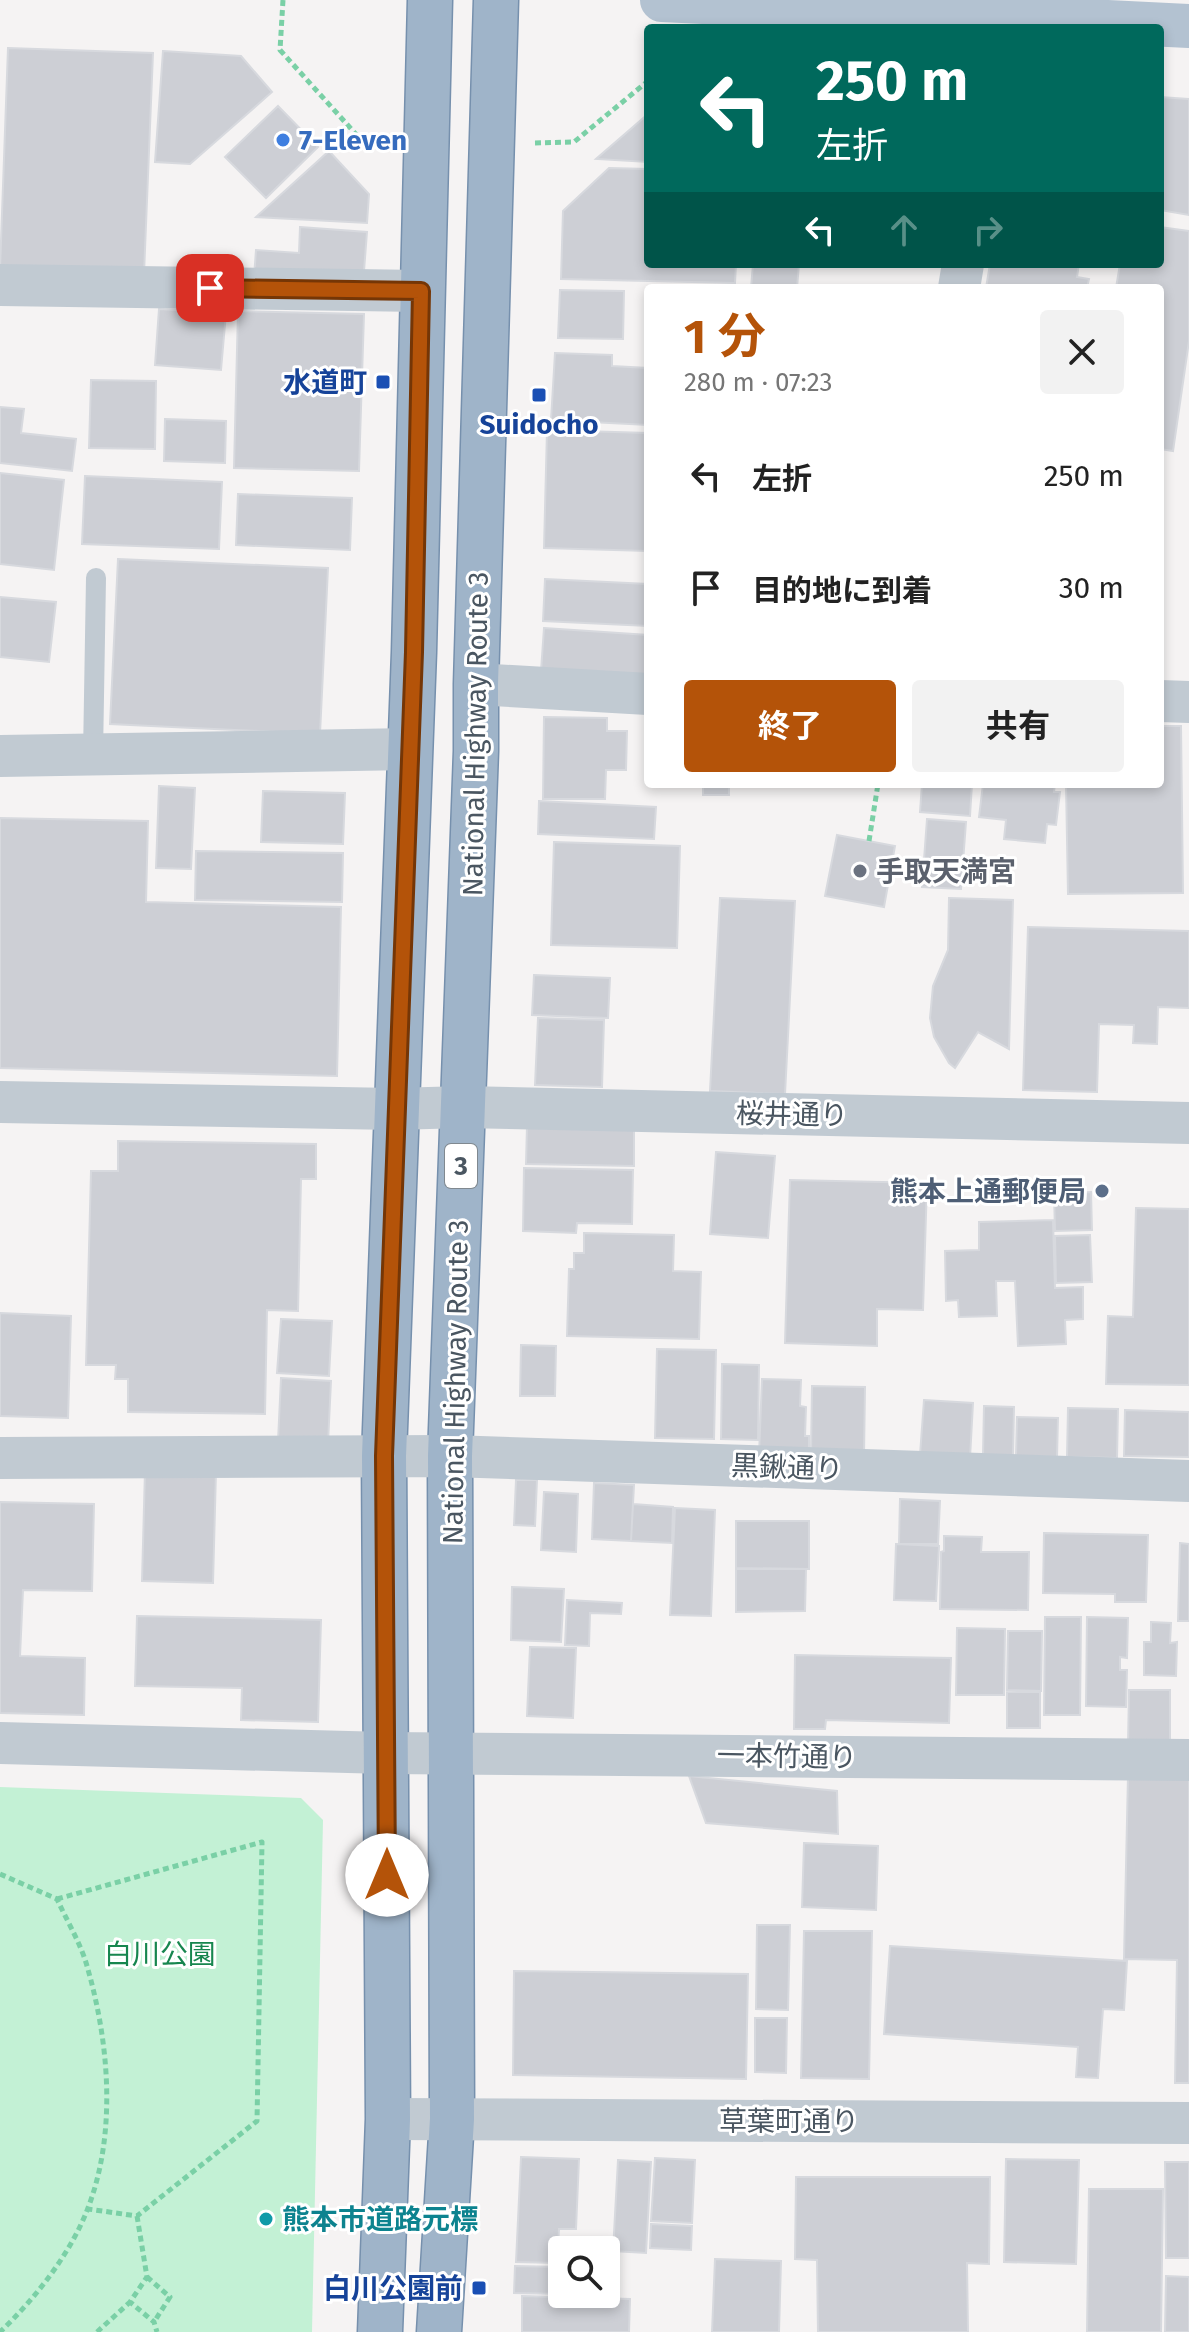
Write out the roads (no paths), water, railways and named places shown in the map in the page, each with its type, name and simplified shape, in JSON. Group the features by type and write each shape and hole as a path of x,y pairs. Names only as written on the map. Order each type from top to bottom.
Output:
{"highway":[{"path":"380,2332 388,2119 384,1456 410,749 430,0"},
{"name":"National Highway Route 3","path":"439,2332 452,2119 450,1456 476,751 496,0"}],"main road":[{"path":"662,0 981,22 1085,24"},
{"path":"1164,26 1189,26"}],"street":[{"path":"0,285 421,291"},
{"path":"476,684 644,694"},
{"path":"1164,701 1189,702"},
{"path":"0,756 410,749"},
{"name":"桜井通り","path":"0,1102 395,1109 463,1107 1189,1123"},
{"name":"黒鍬通り","path":"0,1458 450,1456 1189,1481"},
{"name":"一本竹通り","path":"0,1743 386,1753 1189,1760"},
{"name":"草葉町通り","path":"388,2119 1189,2123"}],"lane":[{"path":"93,755 96,578"}],"place":[{"name":"7-Eleven","path":"283,140"},
{"name":"水道町","path":"383,382"},
{"name":"Suidocho","path":"539,395"},
{"name":"手取天満宮","path":"860,871"},
{"name":"熊本上通郵便局","path":"1102,1191"},
{"name":"熊本市道路元標","path":"266,2219"},
{"name":"白川公園前","path":"479,2288"}],"park label":[{"name":"白川公園","path":"160,1954"}]}
